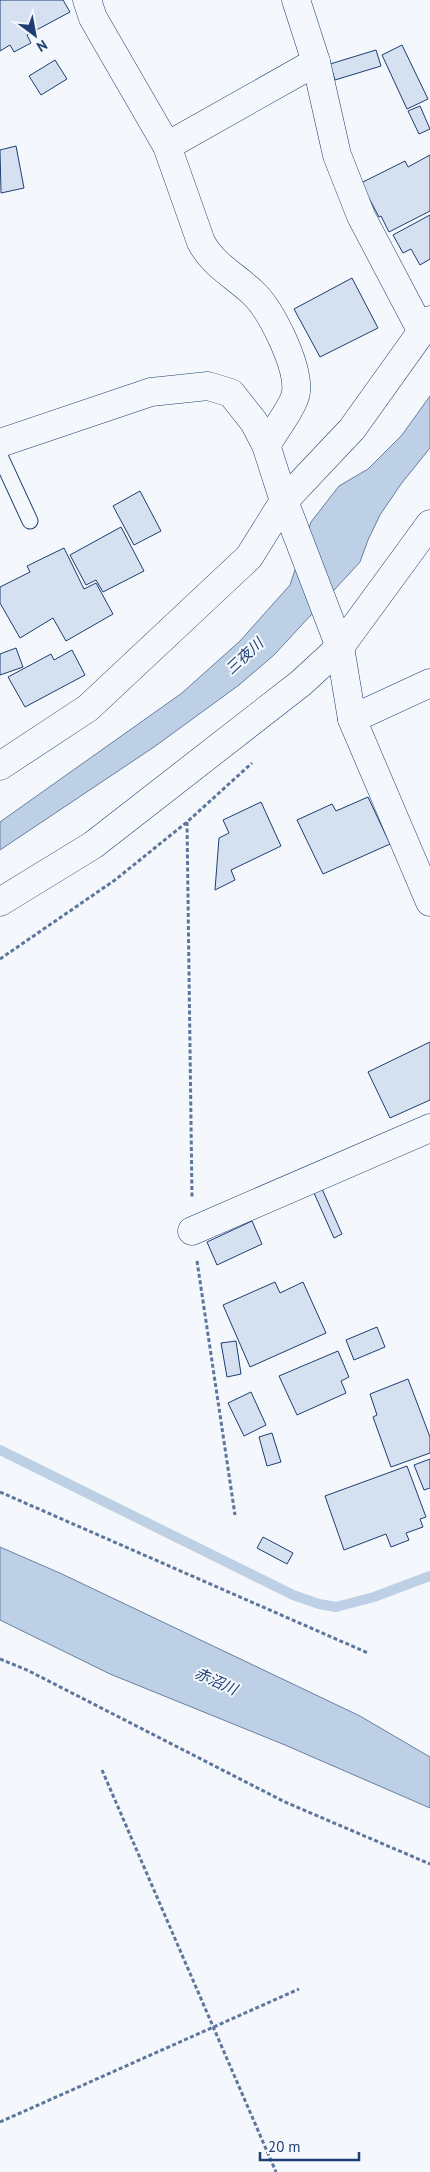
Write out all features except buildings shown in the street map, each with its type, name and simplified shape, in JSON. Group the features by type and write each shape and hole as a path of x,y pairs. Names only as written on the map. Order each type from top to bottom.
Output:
{"street":[{"path":"87,0 92,18 168,146 200,242 207,254 222,269 254,293 265,308 290,355 296,393 266,445"},
{"path":"0,766 88,708 249,557 284,501 352,429 426,326 358,208 337,155 316,62 296,0"},
{"path":"168,146 316,62"},
{"path":"0,442 151,392 208,386 231,393 254,422 266,445 284,501 340,647 352,719 430,902"},
{"path":"0,902 93,845 301,683 340,647 430,524"},
{"path":"352,719 430,683"},
{"path":"192,1231 430,1128"}],"lane":[{"path":"0,456 30,521"}],"path":[{"path":"0,959 115,880 187,822 248,768 254,760"},
{"path":"187,822 192,1231 235,1515"},
{"path":"0,1492 368,1653"},
{"path":"0,1659 285,1802 430,1864"},
{"path":"102,1770 276,2172"},
{"path":"0,2122 299,1989"}],"water":[{"name":"三夜川","path":"430,396 430,448 401,484 380,515 360,562 274,655 239,685 154,747 0,850 0,822 182,693 240,641 290,585 311,522 339,486 368,469 402,435"},
{"name":"赤沼川","path":"0,1547 62,1574 360,1716 430,1757 430,1808 285,1745 110,1674 0,1620"}],"waterway":[{"path":"0,1450 293,1595 319,1604 336,1607 374,1597 430,1576"}]}
